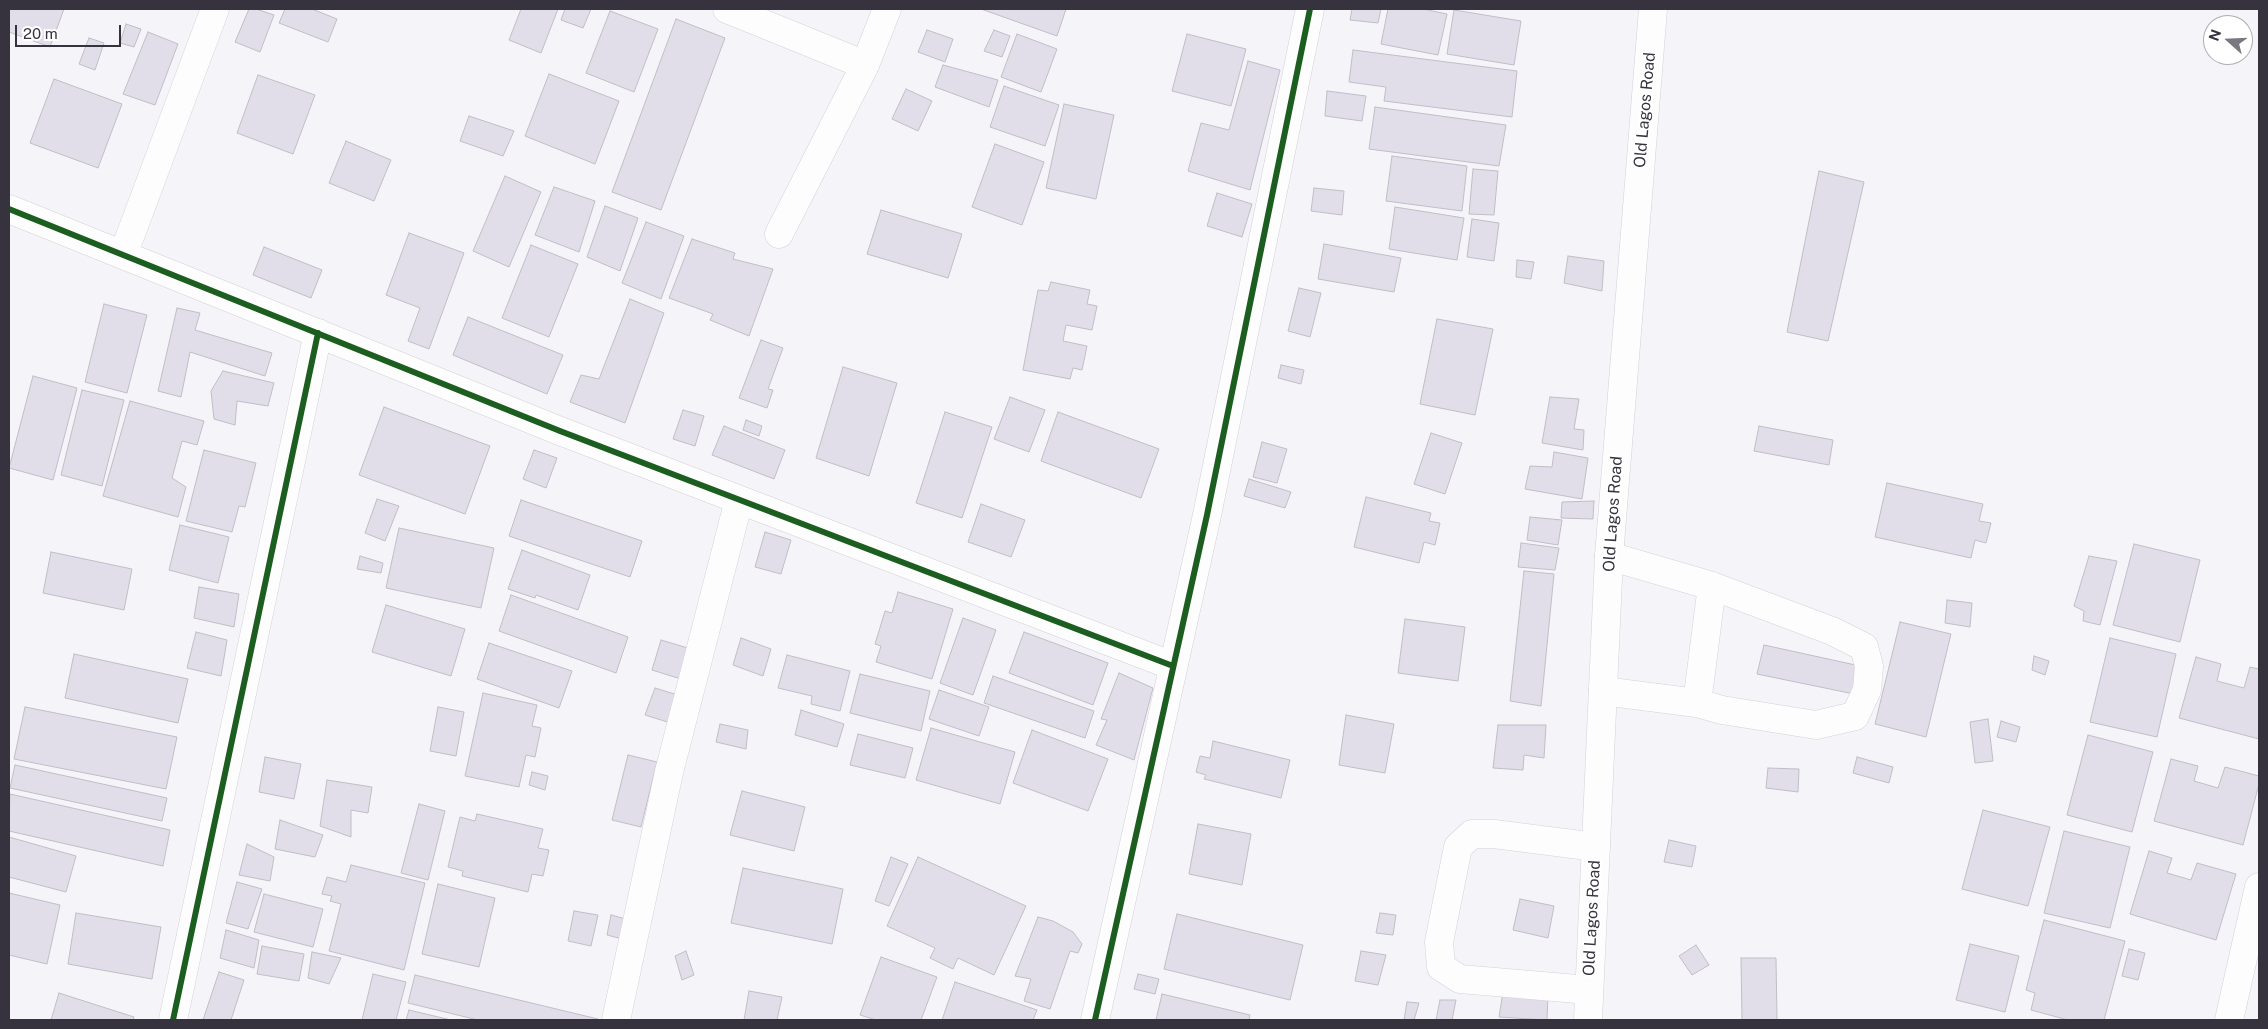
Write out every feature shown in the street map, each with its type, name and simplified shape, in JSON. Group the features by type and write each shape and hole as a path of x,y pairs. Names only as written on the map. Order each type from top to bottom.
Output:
{"street":[{"path":"123,255 215,9"},
{"path":"727,9 865,65"},
{"path":"779,234 865,65 887,9"},
{"path":"1094,1020 1207,515 1310,9"},
{"name":"Old Lagos Road","path":"1588,1020 1609,556 1653,9"},
{"path":"9,209 560,431 1173,666"},
{"path":"173,1020 318,334"},
{"path":"616,1020 668,772 739,500"},
{"path":"1604,691 1696,703 1722,710 1816,725 1855,716 1867,690 1869,666 1864,647 1832,631 1712,586 1609,556"},
{"path":"1696,703 1712,586"},
{"path":"1589,990 1460,979 1441,967 1439,942 1458,847 1472,834 1494,834 1596,847"},
{"path":"2229,1020 2259,887"}],"building":[{"path":"9,9 64,9 50,47 9,32"},
{"path":"249,9 256,9 274,15 260,52 235,42"},
{"path":"285,9 312,9 337,19 328,42 279,23"},
{"path":"521,9 558,9 541,53 509,40"},
{"path":"565,9 591,9 583,28 561,20"},
{"path":"981,9 1066,9 1057,36"},
{"path":"1352,9 1381,9 1378,23 1350,20"},
{"path":"1388,9 1423,9 1447,14 1438,55 1381,44"},
{"path":"1454,10 1521,21 1514,65 1447,54"},
{"path":"610,11 658,29 634,92 586,73"},
{"path":"676,19 725,38 661,210 612,192"},
{"path":"126,24 141,29 134,47 120,43"},
{"path":"927,30 953,39 945,62 918,52"},
{"path":"994,30 1010,36 1002,57 984,51"},
{"path":"148,32 178,44 155,105 123,94"},
{"path":"1017,34 1057,49 1041,92 1001,77"},
{"path":"1187,34 1246,49 1231,106 1172,91"},
{"path":"89,38 104,43 95,70 79,64"},
{"path":"1353,50 1517,71 1512,117 1384,101 1386,87 1349,82"},
{"path":"1248,61 1280,70 1250,190 1188,171 1201,123 1229,130"},
{"path":"943,65 998,80 989,107 935,87"},
{"path":"549,74 619,101 595,164 525,136"},
{"path":"258,75 315,95 293,154 237,133"},
{"path":"54,79 122,104 98,168 30,143"},
{"path":"1004,86 1059,105 1045,146 990,127"},
{"path":"906,89 932,101 918,131 892,119"},
{"path":"1327,91 1366,96 1362,121 1325,116"},
{"path":"1064,104 1114,115 1096,199 1046,188"},
{"path":"1375,107 1506,125 1499,166 1369,149"},
{"path":"469,116 514,131 503,156 460,141"},
{"path":"346,141 391,160 374,201 329,183"},
{"path":"995,144 1044,162 1022,225 972,207"},
{"path":"1392,156 1467,166 1462,211 1386,201"},
{"path":"1473,169 1498,171 1494,215 1469,214"},
{"path":"1819,171 1864,182 1828,341 1787,332"},
{"path":"505,176 541,192 509,267 473,251"},
{"path":"554,187 595,201 579,252 535,235"},
{"path":"1314,188 1344,191 1342,215 1311,211"},
{"path":"1217,193 1252,204 1242,237 1207,226"},
{"path":"605,206 638,218 620,271 587,257"},
{"path":"1395,207 1464,218 1457,260 1389,249"},
{"path":"881,210 962,234 948,278 867,254"},
{"path":"1472,219 1499,223 1494,261 1467,257"},
{"path":"646,222 684,236 661,299 622,283"},
{"path":"409,233 464,253 429,349 408,341 420,308 386,295"},
{"path":"692,239 735,253 733,259 773,269 749,336 710,320 713,314 669,298"},
{"path":"1324,244 1401,258 1394,292 1318,279"},
{"path":"531,245 578,264 549,337 502,318"},
{"path":"264,247 322,270 311,298 253,275"},
{"path":"1568,256 1604,261 1602,291 1564,283"},
{"path":"1517,260 1534,262 1531,279 1516,277"},
{"path":"1051,282 1090,290 1087,304 1097,306 1092,330 1066,325 1063,341 1087,346 1082,370 1073,368 1070,379 1023,370 1038,290 1048,291"},
{"path":"1299,288 1321,293 1310,337 1288,331"},
{"path":"630,299 664,313 625,423 570,402 581,375 599,379"},
{"path":"104,304 147,315 127,393 85,382"},
{"path":"177,308 200,313 195,330 272,353 265,376 190,352 181,397 158,391"},
{"path":"468,317 563,355 547,394 453,355"},
{"path":"1437,319 1493,329 1475,415 1420,404"},
{"path":"761,340 783,348 768,389 773,390 767,408 739,398"},
{"path":"1281,365 1304,370 1301,384 1278,378"},
{"path":"843,367 897,383 869,476 816,458"},
{"path":"223,371 274,383 268,406 237,401 235,425 214,419 211,391"},
{"path":"33,376 77,388 53,480 9,468"},
{"path":"82,390 124,400 102,486 61,475"},
{"path":"1010,397 1045,410 1029,452 994,439"},
{"path":"1550,397 1579,399 1574,429 1584,430 1583,450 1542,443"},
{"path":"130,401 204,421 197,445 182,441 172,478 186,487 178,517 103,496"},
{"path":"384,407 490,446 465,514 359,475"},
{"path":"683,410 704,416 695,446 673,439"},
{"path":"945,412 992,427 962,518 916,503"},
{"path":"1058,412 1159,449 1141,498 1041,461"},
{"path":"746,420 762,426 759,436 743,430"},
{"path":"724,426 785,450 774,479 712,455"},
{"path":"1759,426 1833,440 1829,465 1754,451"},
{"path":"1431,433 1462,443 1445,494 1414,484"},
{"path":"1262,442 1287,449 1277,483 1253,477"},
{"path":"204,450 256,463 245,507 239,506 232,532 186,521"},
{"path":"534,450 557,458 546,488 523,479"},
{"path":"1554,452 1588,458 1582,499 1525,489 1530,466 1552,467"},
{"path":"1249,479 1291,492 1285,508 1244,496"},
{"path":"1887,483 1983,504 1979,521 1991,523 1986,543 1975,540 1971,558 1875,537"},
{"path":"1366,497 1431,513 1429,521 1440,523 1435,545 1424,542 1419,563 1354,547"},
{"path":"377,499 399,506 385,541 365,533"},
{"path":"521,500 642,541 630,577 509,536"},
{"path":"1594,501 1593,519 1561,518 1562,502"},
{"path":"981,504 1025,520 1011,557 968,542"},
{"path":"1530,517 1562,520 1558,545 1527,540"},
{"path":"180,525 229,537 218,583 169,570"},
{"path":"399,528 494,548 481,608 386,588"},
{"path":"765,532 791,540 781,574 755,567"},
{"path":"1521,543 1559,548 1555,570 1518,567"},
{"path":"2134,544 2200,560 2180,642 2113,625"},
{"path":"522,550 590,575 578,610 536,595 535,598 508,589"},
{"path":"51,552 132,569 124,610 43,593"},
{"path":"360,556 383,563 381,573 357,569"},
{"path":"2089,556 2117,561 2100,625 2083,621 2084,611 2074,606"},
{"path":"1524,571 1554,574 1541,706 1510,701"},
{"path":"199,587 239,594 234,627 194,618"},
{"path":"898,592 953,609 932,679 876,662 881,646 875,644 885,611 892,613"},
{"path":"511,595 628,637 616,673 499,631"},
{"path":"1947,600 1972,603 1970,627 1945,623"},
{"path":"386,605 465,629 451,676 372,652"},
{"path":"963,618 996,630 973,695 940,683"},
{"path":"1405,619 1465,627 1458,681 1398,673"},
{"path":"1900,622 1951,634 1926,737 1875,724"},
{"path":"196,632 227,640 221,676 187,668"},
{"path":"1024,632 1108,663 1093,705 1009,673"},
{"path":"741,638 771,649 763,676 733,665"},
{"path":"2110,638 2176,654 2157,737 2090,722"},
{"path":"661,640 691,649 684,680 652,670"},
{"path":"489,643 572,671 559,708 477,679"},
{"path":"1764,645 1860,666 1854,694 1757,674"},
{"path":"74,654 188,679 178,723 65,698"},
{"path":"787,655 850,671 840,711 811,704 812,696 778,688"},
{"path":"2034,656 2049,661 2045,675 2032,670"},
{"path":"2196,657 2221,664 2217,681 2244,688 2250,667 2259,669 2259,739 2179,718"},
{"path":"1119,673 1153,688 1134,760 1096,745 1107,720 1101,719"},
{"path":"860,674 930,691 921,731 850,713"},
{"path":"993,676 1094,711 1085,738 984,703"},
{"path":"655,688 681,696 674,724 645,715"},
{"path":"939,690 989,707 979,736 929,719"},
{"path":"483,693 537,705 532,726 541,728 535,757 526,755 519,787 465,776"},
{"path":"25,707 177,737 166,789 14,759"},
{"path":"438,707 464,712 456,756 430,751"},
{"path":"801,710 844,724 837,747 795,735"},
{"path":"1346,715 1394,724 1385,773 1339,765"},
{"path":"1988,719 1993,761 1975,763 1970,722"},
{"path":"2001,721 2020,727 2016,742 1997,737"},
{"path":"720,724 748,730 746,749 716,742"},
{"path":"1498,725 1546,725 1544,758 1524,755 1523,770 1493,768"},
{"path":"931,728 1015,752 1000,804 916,780"},
{"path":"1032,730 1108,759 1088,811 1013,783"},
{"path":"858,734 913,748 905,778 850,765"},
{"path":"2088,735 2153,752 2132,832 2067,815"},
{"path":"1213,741 1290,760 1281,798 1204,779 1206,775 1196,772 1200,756 1210,758"},
{"path":"628,755 657,762 641,827 612,820"},
{"path":"265,757 301,764 294,799 259,792"},
{"path":"1857,757 1893,767 1889,783 1853,773"},
{"path":"2171,759 2198,766 2194,781 2218,788 2225,767 2259,776 2259,784 2243,845 2154,821"},
{"path":"15,765 167,798 162,821 10,788"},
{"path":"1768,768 1799,769 1798,792 1766,788"},
{"path":"532,772 548,776 545,790 529,785"},
{"path":"327,780 372,787 368,813 351,810 351,837 320,826"},
{"path":"742,791 805,807 794,851 730,835"},
{"path":"10,794 170,830 163,866 9,831"},
{"path":"419,804 445,811 428,880 401,873"},
{"path":"1983,810 2050,827 2028,906 1962,889"},
{"path":"477,814 543,829 538,848 549,850 543,876 532,874 528,892 462,876 463,871 448,867 460,817 475,821"},
{"path":"280,820 323,835 315,857 275,849"},
{"path":"1198,824 1251,834 1242,885 1189,874"},
{"path":"2064,831 2130,847 2110,928 2044,913"},
{"path":"9,837 76,856 66,892 9,877"},
{"path":"1669,840 1696,846 1692,867 1664,862"},
{"path":"247,844 274,857 270,881 239,875"},
{"path":"2149,851 2172,858 2167,873 2191,880 2197,863 2236,874 2216,940 2130,914"},
{"path":"891,857 908,864 889,906 875,901"},
{"path":"918,857 1026,906 994,975 958,958 953,969 930,958 935,948 887,926"},
{"path":"351,865 425,883 404,970 329,951 341,904 330,901 332,896 322,894 327,877 346,882"},
{"path":"743,868 843,889 832,944 731,923"},
{"path":"237,882 262,889 248,929 226,923"},
{"path":"438,884 495,898 479,967 422,954"},
{"path":"9,893 60,905 47,964 9,955"},
{"path":"264,894 323,909 313,947 254,932"},
{"path":"1520,899 1554,906 1548,938 1513,930"},
{"path":"574,911 598,915 591,946 568,941"},
{"path":"76,913 161,927 152,979 68,964"},
{"path":"1380,913 1396,915 1393,935 1376,933"},
{"path":"1177,914 1303,945 1290,1000 1164,969"},
{"path":"611,915 634,921 630,941 607,935"},
{"path":"1038,917 1053,921 1073,932 1082,944 1078,953 1070,951 1050,1009 1024,1001 1031,979 1015,976"},
{"path":"2044,920 2125,941 2104,1020 2068,1020 2031,1010 2035,993 2026,990"},
{"path":"226,930 259,940 254,968 220,958"},
{"path":"1970,944 2019,956 2005,1012 1956,1000"},
{"path":"1696,945 1709,965 1692,975 1679,956"},
{"path":"262,946 304,954 299,981 257,974"},
{"path":"2129,949 2145,953 2138,980 2122,976"},
{"path":"686,951 694,975 682,980 675,956"},
{"path":"1361,951 1386,955 1378,985 1355,981"},
{"path":"312,952 341,958 329,984 308,978"},
{"path":"881,957 937,977 921,1020 876,1020 860,1015"},
{"path":"1741,958 1776,958 1777,1020 1742,1020"},
{"path":"219,972 244,980 231,1020 203,1020"},
{"path":"373,974 406,982 396,1020 362,1020"},
{"path":"1138,974 1159,979 1155,994 1134,989"},
{"path":"415,975 598,1019 478,1020 408,1003"},
{"path":"955,982 1037,1010 1033,1020 942,1020"},
{"path":"749,991 782,997 777,1020 744,1020"},
{"path":"1503,992 1548,996 1547,1020 1499,1017"},
{"path":"59,993 134,1017 133,1020 51,1020"},
{"path":"1162,994 1250,1015 1249,1020 1156,1020"},
{"path":"1440,1000 1456,1000 1452,1020 1436,1020"},
{"path":"1407,1002 1419,1003 1414,1020 1404,1020"},
{"path":"409,1010 451,1020 406,1020"}],"cycle path":[{"path":"1095,1020 1207,515 1310,9"},
{"path":"9,209 560,431 1173,666"},
{"path":"173,1020 318,333"}]}
